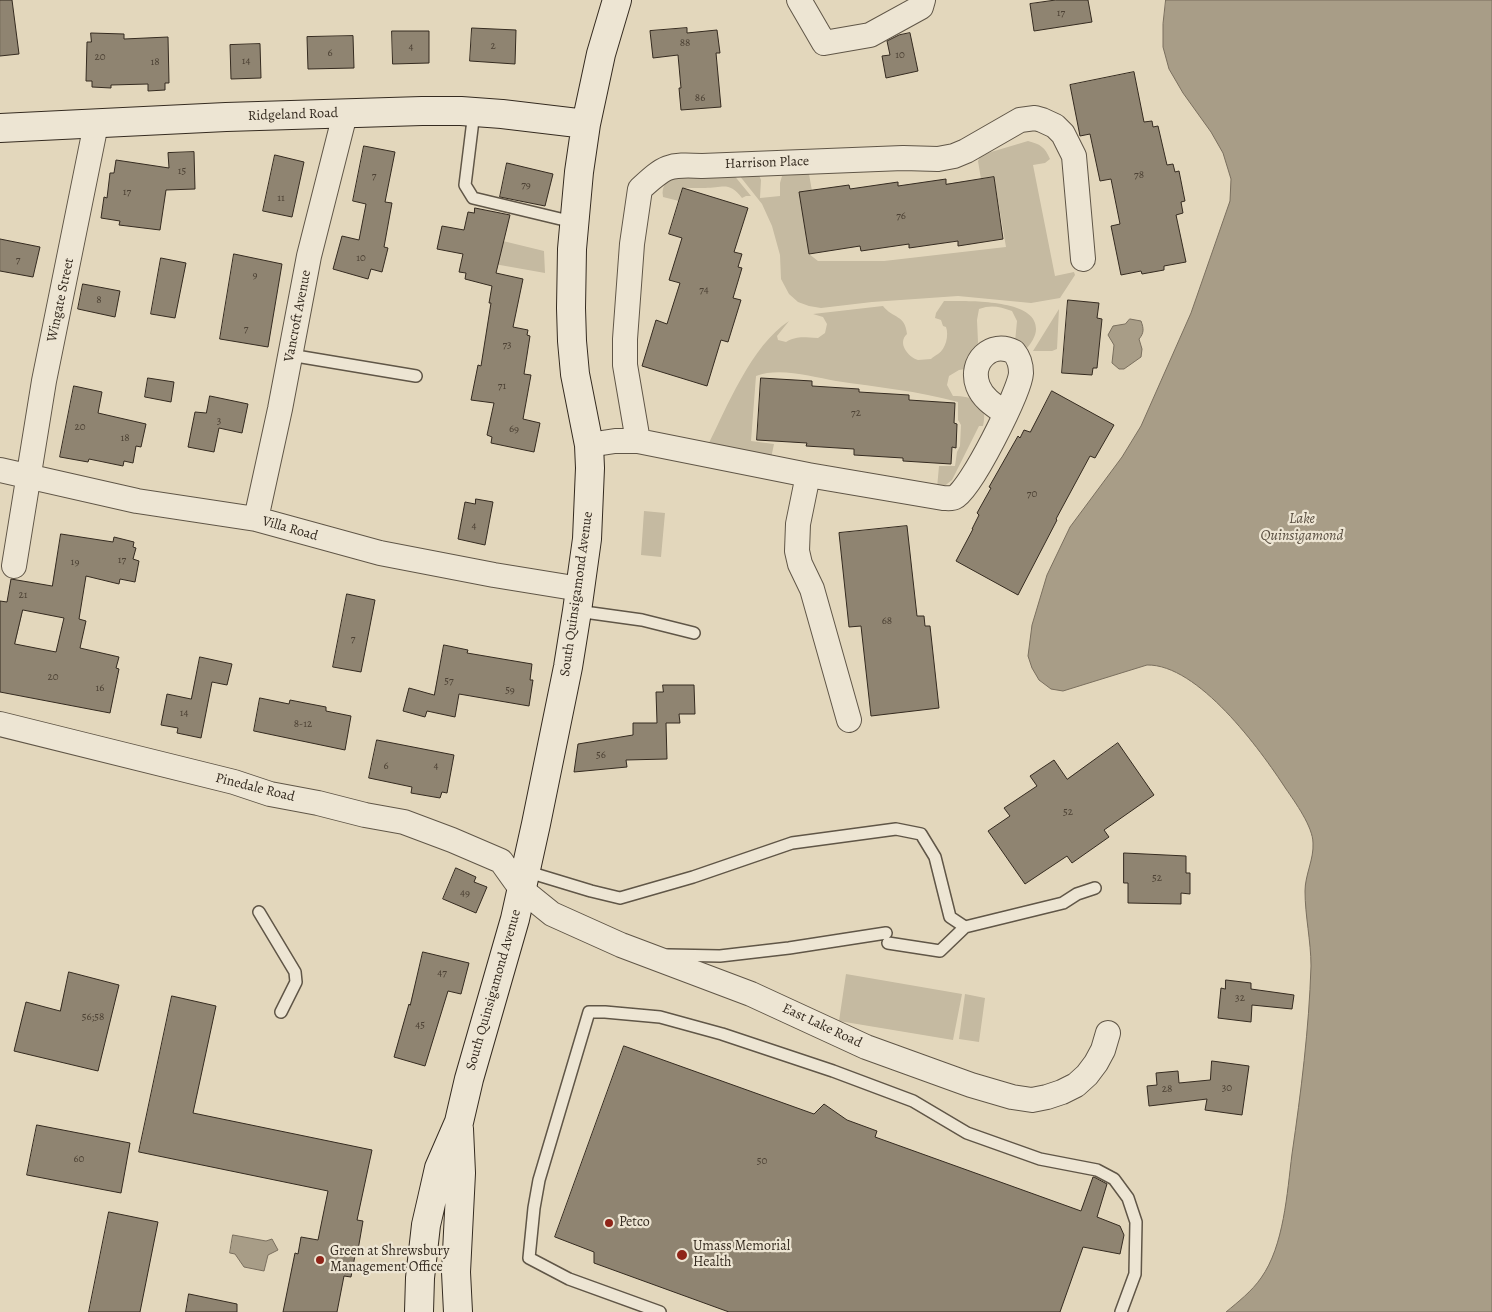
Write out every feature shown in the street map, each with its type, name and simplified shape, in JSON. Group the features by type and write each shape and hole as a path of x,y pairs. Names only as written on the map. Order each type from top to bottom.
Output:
{"main road":[{"name":"South Quinsigamond Avenue","path":"419,1312 420,1278 426,1225 438,1168 459,1122 471,1071 507,950 568,667 579,600 589,514 590,475 589,445 575,374 570,283 574,222 586,124 601,54 617,0"},
{"name":"Ridgeland Road","path":"0,128 226,117 422,111 474,112 586,124"},
{"name":"South Quinsigamond Avenue","path":"458,1312 456,1272 461,1173 459,1122"}],"street":[{"path":"798,0 824,43 870,35 921,7 923,0"},
{"name":"Vancroft Avenue","path":"256,519 309,256 345,114"},
{"name":"Harrison Place","path":"638,441 626,365 626,314 631,258 640,189 664,168 676,165 702,166 903,158 938,159 954,156 1020,120 1035,118 1055,126 1063,134 1074,156 1083,259"},
{"name":"Wingate Street","path":"14,566 27,476 44,381 96,124"},
{"path":"589,445 615,441 638,441 944,498 955,497 963,491 977,470 1006,414"},
{"name":"Villa Road","path":"0,470 137,501 256,519 380,553 476,572 579,600"},
{"path":"808,474 798,524 797,551 800,564 812,589 849,720"},
{"name":"Pinedale Road","path":"0,724 234,782 270,794 318,802 365,816 404,822 501,861 523,880"},
{"name":"East Lake Road","path":"523,880 552,914 648,955 751,994 866,1047 971,1086 1012,1098 1032,1100 1047,1097 1076,1085 1096,1063 1108,1034"}],"lane":[{"path":"474,112 465,185 473,198 574,222"},
{"path":"290,355 416,376"},
{"path":"579,600 642,620 694,633"},
{"path":"523,880 591,891 620,898 693,877 792,843 896,829 921,834 935,857 950,917 966,927"},
{"path":"648,955 720,956 887,938 940,951 966,927 1063,903 1077,894 1095,888"},
{"path":"259,912 295,972 296,982 281,1012"},
{"path":"660,1312 569,1279 529,1258 539,1180 589,1012 660,1017 722,1034 913,1100 967,1133 1040,1159 1097,1170 1114,1179 1128,1198 1136,1222 1135,1274 1121,1312"}],"shaded area":[{"path":"1028,141 1042,147 1050,159 1045,163 1033,165 1055,276 1074,272 1075,275 1060,298 1031,303 958,296 872,302 821,308 798,302 789,294 781,279 780,255 772,226 762,204 739,175 759,175 761,180 760,198 780,196 782,176 809,174 812,191 800,193 809,254 818,261 884,261 1006,247 994,177 981,179 978,161 981,155"},
{"path":"677,174 733,174 751,196 742,198 733,189 725,187 684,188 679,201 663,197 663,189 666,183"},
{"path":"503,241 544,251 545,273 483,262"},
{"path":"944,301 998,303 1013,307 1025,312 1033,319 1036,329 1033,340 1026,349 1015,342 1017,321 1012,311 992,306 979,309 977,350 965,369 949,376 947,385 953,396 967,397 978,402 984,411 983,426 979,426 952,480 942,488 937,488 939,466 955,466 960,446 961,425 958,420 958,402 913,392 796,374 765,373 756,376 751,441 774,444 770,463 707,447 741,378 752,361 775,332 789,321 777,336 778,340 786,342 798,338 818,338 825,333 827,324 823,317 813,314 883,306 904,323 907,334 903,345 907,353 918,360 931,359 941,352 946,342 946,327 943,326 941,320 935,318"},
{"path":"1059,309 1057,349 1052,351 1033,351"},
{"path":"644,511 665,513 661,557 641,555"},
{"path":"846,974 962,994 953,1040 839,1021"},
{"path":"965,994 985,998 979,1042 959,1039"}],"water":[{"name":"Lake Quinsigamond","path":"1166,0 1492,0 1492,1312 1226,1312 1249,1292 1269,1265 1280,1235 1286,1202 1308,1013 1311,957 1305,891 1313,843 1310,830 1307,822 1275,772 1244,732 1207,693 1187,678 1167,668 1147,665 1063,691 1051,689 1039,680 1028,656 1032,625 1047,575 1070,527 1122,457 1141,426 1191,313 1230,201 1231,179 1223,153 1169,69 1163,47"},
{"path":"1130,319 1141,321 1142,324 1143,333 1139,339 1142,349 1141,357 1124,369 1119,369 1112,363 1114,345 1108,335 1113,326 1125,324"},
{"path":"233,1235 266,1241 272,1239 278,1250 268,1255 264,1271 244,1267 235,1254 230,1253"}],"building":[{"path":"0,0 12,0 19,54 0,56"},
{"path":"1056,0 1088,0 1092,22 1034,31 1030,4"},
{"path":"472,28 516,30 515,64 470,61"},
{"path":"687,28 687,33 717,30 720,53 716,53 721,107 681,110 678,55 653,58 650,31"},
{"path":"392,31 429,31 429,63 393,64"},
{"path":"91,33 124,34 124,39 168,37 169,83 165,83 165,90 148,91 148,84 111,85 111,88 92,87 92,81 86,81 87,42 91,42"},
{"path":"910,33 918,71 886,78 882,56 890,55 887,41 899,35"},
{"path":"353,36 354,68 308,69 307,37"},
{"path":"260,44 261,78 231,79 230,45"},
{"path":"1134,72 1144,122 1152,121 1153,127 1158,126 1167,165 1173,164 1175,172 1179,171 1185,201 1181,202 1183,213 1176,215 1186,262 1164,266 1164,270 1142,274 1141,271 1121,275 1111,226 1120,224 1111,179 1100,181 1090,134 1080,136 1070,85"},
{"path":"364,146 395,152 385,202 392,203 384,247 388,248 382,272 371,269 368,279 333,269 342,236 359,240 366,204 353,201"},
{"path":"194,152 195,189 166,190 160,230 119,225 120,221 101,218 104,197 107,198 110,173 114,173 116,160 169,168 168,153"},
{"path":"275,155 304,162 292,217 263,211"},
{"path":"507,163 553,174 545,206 500,197"},
{"path":"994,177 1003,239 958,246 958,241 909,248 909,244 861,251 860,246 809,254 799,192 849,185 850,189 898,182 898,186 946,179 946,184"},
{"path":"683,188 748,208 734,252 742,254 738,267 742,268 733,298 741,300 728,342 721,340 707,386 642,366 656,320 667,324 680,283 669,280 682,238 669,234"},
{"path":"475,208 510,215 496,273 523,279 513,327 528,330 527,335 530,336 524,374 531,375 523,419 540,423 534,452 491,443 492,437 487,435 494,403 471,400 478,365 481,366 492,286 465,279 466,273 459,272 463,254 437,249 442,226 464,230 468,212 474,213"},
{"path":"0,239 40,247 33,277 0,271"},
{"path":"234,254 282,264 268,347 220,339"},
{"path":"161,258 186,263 175,318 151,314"},
{"path":"83,284 120,291 115,317 78,309"},
{"path":"1068,300 1099,303 1097,318 1102,319 1097,368 1093,368 1092,375 1062,373"},
{"path":"148,378 174,382 171,402 145,397"},
{"path":"761,378 812,381 812,386 859,389 859,392 909,395 909,400 955,403 954,423 957,424 956,448 952,447 951,464 903,461 903,458 854,455 854,449 806,446 807,443 757,440"},
{"path":"74,386 102,392 98,413 146,424 141,447 136,446 133,463 124,461 123,466 89,459 88,462 60,457"},
{"path":"1052,391 1114,425 1095,458 1090,456 1018,595 956,561 973,529 979,515 977,513 991,488 989,487 1018,436 1020,438 1024,430 1030,432"},
{"path":"210,396 248,404 242,433 219,428 214,452 188,447 195,412 206,413"},
{"path":"476,499 493,502 485,545 458,539 465,502 475,504"},
{"path":"907,526 917,616 924,616 925,626 930,626 939,708 871,716 861,626 849,627 839,533"},
{"path":"61,534 113,542 114,537 134,542 133,547 136,548 133,559 139,561 135,582 120,579 119,584 86,576 79,619 86,621 80,648 119,657 116,668 119,669 110,713 0,692 0,601 7,602 11,579 52,586","holes":["23,610 64,618 56,652 15,644"]},
{"path":"347,594 375,600 361,672 333,667"},
{"path":"444,645 468,650 467,653 532,664 530,680 533,680 529,706 459,694 455,717 427,711 425,717 403,711 409,688 434,695"},
{"path":"200,657 232,664 227,685 212,682 201,738 177,733 178,728 161,725 167,694 191,699"},
{"path":"663,685 694,685 695,714 679,714 680,723 666,723 667,759 626,760 627,767 574,772 578,744 633,735 633,723 657,723 656,692 663,692"},
{"path":"260,698 289,704 290,700 326,707 326,711 351,716 345,750 254,731"},
{"path":"377,740 454,755 447,793 442,792 440,798 411,793 412,787 369,778"},
{"path":"1118,743 1154,795 1104,830 1109,837 1072,863 1067,856 1025,884 988,831 1010,816 1004,808 1037,786 1030,776 1054,760 1067,779"},
{"path":"1124,853 1186,856 1186,873 1190,873 1190,894 1181,893 1181,904 1128,903 1128,883 1124,883"},
{"path":"456,868 476,877 474,882 487,887 476,913 443,899"},
{"path":"423,952 469,963 461,994 448,991 425,1066 394,1057 410,1005"},
{"path":"69,972 119,985 98,1071 14,1051 26,1002 60,1011"},
{"path":"1226,980 1251,983 1251,989 1294,995 1292,1009 1252,1005 1251,1022 1218,1018 1221,988 1225,989"},
{"path":"172,996 216,1006 193,1113 372,1150 357,1220 363,1221 358,1250 356,1250 351,1277 344,1276 337,1312 283,1312 295,1253 298,1254 301,1237 318,1240 328,1191 139,1152"},
{"path":"624,1046 814,1114 824,1104 847,1120 877,1131 875,1137 1081,1211 1094,1177 1107,1184 1097,1217 1120,1226 1124,1235 1120,1254 1083,1247 1060,1312 729,1312 594,1263 594,1252 555,1237"},
{"path":"1212,1061 1249,1066 1242,1115 1205,1110 1207,1099 1149,1106 1147,1086 1157,1085 1156,1073 1178,1071 1179,1083 1210,1080"},
{"path":"37,1125 130,1143 121,1193 27,1175"},
{"path":"109,1212 158,1222 140,1312 89,1312"},
{"path":"189,1294 237,1304 237,1312 186,1312"}],"place":[{"name":"Petco","path":"609,1223"},
{"name":"Umass Memorial Health","path":"682,1255"},
{"name":"Green at Shrewsbury Management Office","path":"320,1260"}]}
